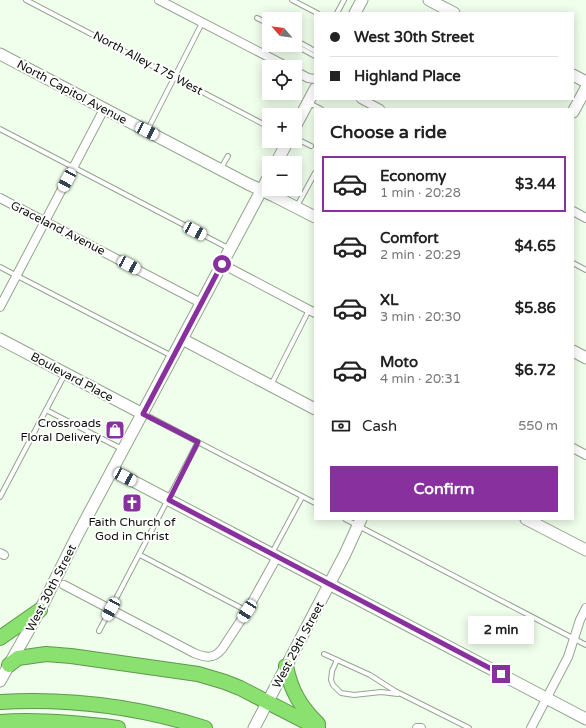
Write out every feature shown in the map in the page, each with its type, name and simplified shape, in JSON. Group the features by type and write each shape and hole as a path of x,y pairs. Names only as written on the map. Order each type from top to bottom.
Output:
{"highway":[{"path":"0,638 40,610"},
{"path":"9,665 16,659 46,654 71,656 198,674 225,682 318,728"},
{"path":"286,666 289,680 299,702 306,713 322,728"},
{"path":"0,702 25,701 80,703 110,706 173,718 205,728"},
{"path":"7,722 61,722 118,728"}],"main road":[{"path":"356,12 362,0"},
{"path":"429,0 452,12"},
{"name":"North Capitol Avenue","path":"0,54 220,170 262,190"},
{"path":"574,76 586,82"},
{"path":"574,110 586,88"},
{"path":"302,114 314,91"},
{"name":"West 30th Street","path":"0,681 40,610 112,470 262,190"},
{"name":"North Capitol Avenue","path":"274,196 314,216"},
{"name":"Boulevard Place","path":"0,339 143,414"},
{"path":"182,339 314,408"},
{"path":"574,352 586,358"},
{"path":"112,470 586,719"},
{"path":"528,520 586,550"},
{"name":"West 29th Street","path":"254,728 330,584 359,523"}],"street":[{"path":"159,0 275,60"},
{"path":"302,75 314,79"},
{"path":"363,100 378,108"},
{"path":"0,307 104,108"},
{"name":"Graceland Avenue","path":"0,198 201,303"},
{"path":"574,212 586,218"},
{"path":"222,264 312,312"},
{"path":"574,449 586,455"},
{"path":"64,585 194,653 203,657 215,656 222,649 247,611 274,555"},
{"path":"531,728 568,657 580,620 586,608"}],"lane":[{"name":"North Alley 175 West","path":"26,0 262,123"},
{"path":"292,0 315,12"},
{"path":"338,12 344,0"},
{"path":"257,18 262,20"},
{"path":"147,131 202,22"},
{"path":"302,44 314,50"},
{"path":"302,49 314,55"},
{"path":"308,102 319,108"},
{"path":"0,129 230,250"},
{"path":"302,142 311,146"},
{"path":"220,170 228,156"},
{"path":"297,208 314,175"},
{"path":"574,264 586,270"},
{"path":"0,267 173,357"},
{"path":"271,386 312,312"},
{"path":"0,497 65,373"},
{"path":"46,410 123,450"},
{"path":"143,414 314,503"},
{"path":"99,631 169,500 198,442"},
{"path":"274,555 302,497"},
{"path":"348,520 359,523 586,645"},
{"path":"140,555 247,611"},
{"path":"324,654 370,675 402,695 469,728"},
{"path":"337,660 332,671 331,680 333,685 341,693 354,695 381,692 402,695"}],"place":[{"name":"Crossroads Floral Delivery","path":"115,430"},
{"name":"Faith Church of God in Christ","path":"132,503"}],"route":[{"path":"222,264 143,414 198,442 169,500 501,674"}]}
